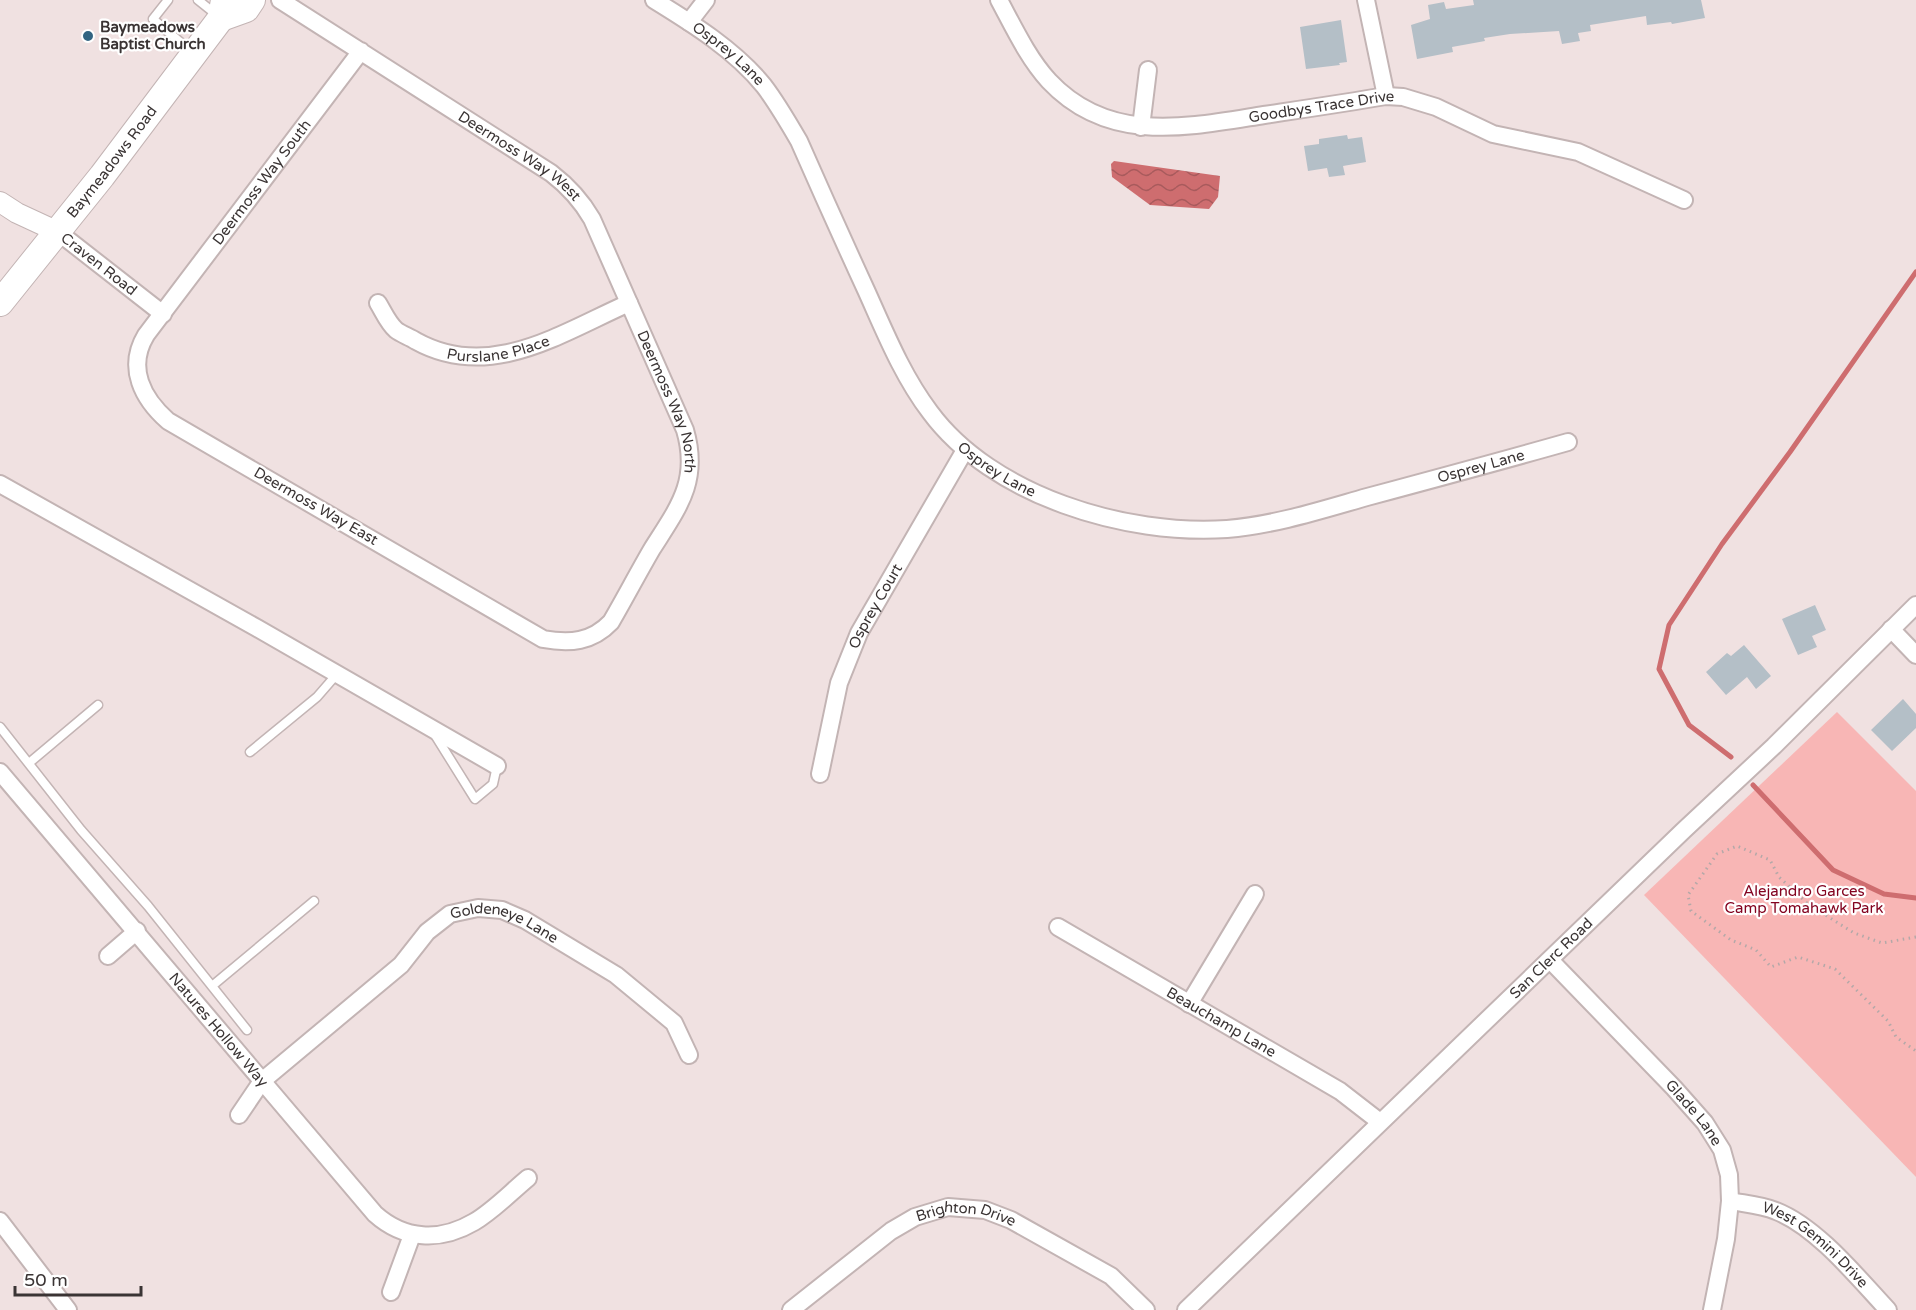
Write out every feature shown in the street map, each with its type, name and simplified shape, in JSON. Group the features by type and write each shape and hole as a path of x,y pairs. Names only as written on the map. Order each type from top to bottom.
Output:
{"main road":[{"name":"Baymeadows Road","path":"0,303 58,232 194,54 222,9 246,9 252,0"}],"street":[{"name":"Deermoss Way West","path":"280,0 552,173 568,186 583,202 592,219 629,303"},
{"name":"Osprey Lane","path":"654,0 689,22 739,61 763,85 783,113 799,141 901,368 931,414 964,450 1005,478 1039,496 1088,513 1152,526 1217,529 1278,522 1568,442"},
{"path":"689,22 706,0"},
{"name":"Goodbys Trace Drive","path":"999,0 1029,55 1049,82 1073,102 1109,120 1141,127 1184,127 1386,96 1403,97 1436,107 1493,134 1578,152 1684,200"},
{"path":"1366,0 1386,96"},
{"name":"Deermoss Way South","path":"163,314 361,51"},
{"path":"1141,127 1148,70"},
{"name":"Craven Road","path":"0,202 17,213 58,232 163,314"},
{"name":"Purslane Place","path":"378,303 395,329 432,350 455,356 486,357 526,349 629,303"},
{"name":"Deermoss Way North","path":"575,642 588,639 611,622 651,550 675,513 688,484 690,447 685,430 629,303"},
{"name":"Deermoss Way East","path":"163,314 141,344 138,369 142,390 168,422 543,639 562,643 575,642"},
{"name":"Osprey Court","path":"820,774 839,683 859,633 964,450"},
{"path":"0,484 497,766"},
{"name":"San Clerc Road","path":"1186,1310 1774,746 1916,605"},
{"path":"1891,629 1916,655"},
{"name":"Natures Hollow Way","path":"0,774 137,931 375,1214 386,1224 400,1232 412,1235 439,1234 463,1228 476,1221 528,1178"},
{"path":"1189,1004 1255,894"},
{"name":"Goldeneye Lane","path":"239,1115 262,1081 400,965 427,932 450,915 478,908 502,910 525,920 616,975 674,1023 689,1055"},
{"name":"Beauchamp Lane","path":"1058,927 1340,1091 1380,1122"},
{"path":"108,956 137,931"},
{"name":"Glade Lane","path":"1550,960 1674,1088 1705,1123 1722,1150 1729,1175 1730,1201 1726,1239 1712,1310"},
{"name":"West Gemini Drive","path":"1730,1201 1763,1206 1777,1211 1814,1234 1888,1310"},
{"name":"Brighton Drive","path":"790,1310 891,1231 915,1217 948,1206 985,1210 1011,1220 1111,1276 1146,1310"},
{"path":"0,1221 68,1310"},
{"path":"391,1292 412,1235"}],"lane":[{"path":"168,0 153,19 194,54"},
{"path":"198,0 222,9"},
{"path":"250,752 317,697 338,674"},
{"path":"30,763 98,705"},
{"path":"0,727 81,830 148,906 247,1030"},
{"path":"431,728 476,798 493,784 497,766"},
{"path":"212,986 314,901"}],"path":[{"path":"1916,937 1881,943 1854,933 1808,904 1779,878 1770,860 1737,846 1717,854 1688,895 1691,911 1731,940 1756,950 1771,967 1798,957 1835,969 1888,1022 1896,1037 1916,1051"}],"green space":[{"name":"Alejandro Garces Camp Tomahawk Park","path":"1837,712 1916,791 1916,1177 1644,895"}],"water":[{"path":"1114,161 1220,176 1218,197 1209,209 1150,205 1112,177 1111,164"}],"building":[{"path":"1473,0 1701,0 1705,18 1672,24 1671,22 1647,25 1646,16 1590,25 1591,31 1578,33 1580,41 1562,44 1559,31 1510,34 1484,38 1485,41 1452,47 1453,52 1417,59 1411,25 1430,19 1428,5 1444,2 1446,9 1474,5"},
{"path":"1341,20 1347,62 1306,69 1300,27"},
{"path":"1347,135 1348,139 1362,137 1366,162 1343,166 1345,175 1329,177 1327,168 1308,171 1304,146 1319,144 1319,139"},
{"path":"1815,605 1826,630 1812,636 1817,647 1798,655 1782,619"},
{"path":"1744,645 1771,676 1756,689 1747,677 1726,695 1706,672 1727,653 1731,656"},
{"path":"1903,699 1916,714 1916,728 1892,751 1871,730"}],"waterway":[{"path":"1731,757 1689,725 1659,669 1669,625 1722,544 1790,452 1916,272"},
{"path":"1753,785 1833,870 1884,894 1916,898"}],"place":[{"name":"Baymeadows Baptist Church","path":"88,36"}]}
